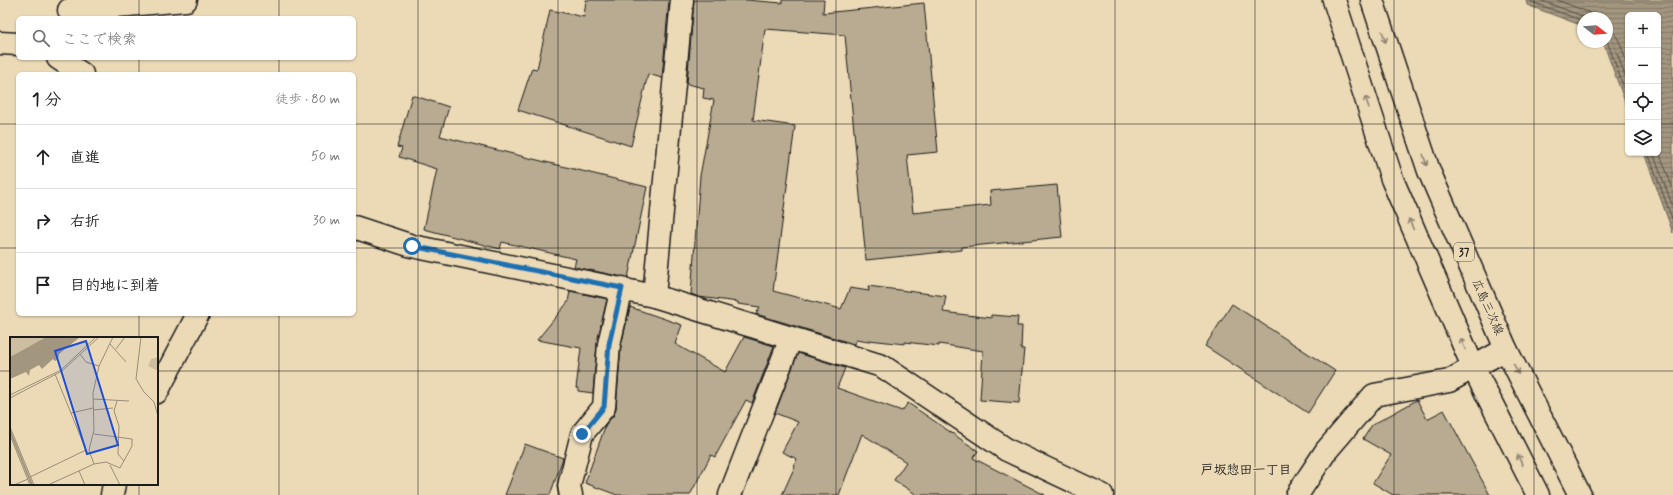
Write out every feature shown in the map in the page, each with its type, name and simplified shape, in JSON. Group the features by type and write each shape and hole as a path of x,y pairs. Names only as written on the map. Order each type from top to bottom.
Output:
{"street":[{"path":"68,9 186,0"},
{"path":"654,296 682,0"},
{"path":"1334,0 1392,179 1474,369 1538,495"},
{"name":"広島三次線","path":"1372,0 1429,171 1506,349 1580,495"},
{"path":"0,43 16,44"},
{"path":"61,60 79,72"},
{"path":"356,228 412,246 622,288 654,296 882,366 1007,450 1102,495"},
{"path":"571,495 569,486 582,434 604,407 609,344 622,288"},
{"path":"158,390 197,316"},
{"path":"730,495 791,338"},
{"path":"1297,495 1326,451 1374,395 1449,381 1474,369 1506,349"},
{"path":"112,495 114,485"}],"water":[{"path":"1526,0 1673,0 1673,233 1645,156 1661,156 1661,12 1625,12 1625,102 1605,48 1613,48 1613,12 1577,12 1577,24 1527,5"}],"building":[{"path":"586,0 669,0 662,78 648,74 631,146 518,110 532,68 537,69 550,10 584,17"},
{"path":"694,0 746,0 782,3 782,0 824,0 823,13 924,3 938,152 907,155 913,213 991,205 990,191 1057,185 1062,237 962,247 962,250 866,260 845,35 765,29 753,120 795,126 773,291 841,309 850,288 869,291 868,286 946,296 943,312 991,318 991,315 1018,317 1017,326 1022,326 1021,349 1024,349 1019,403 980,400 983,351 939,344 939,346 869,340 869,342 856,340 854,344 756,314 760,307 738,304 738,302 699,297 691,294 700,176 714,100 703,98 704,88 687,84"},
{"path":"412,95 449,107 440,136 647,187 628,278 574,267 576,259 502,242 500,249 424,229 437,169 399,157 402,148 397,147"},
{"path":"570,291 607,299 597,343 593,393 578,391 578,388 576,388 581,348 537,340 568,302"},
{"path":"1232,304 1335,371 1308,413 1205,346"},
{"path":"630,307 682,325 675,344 725,372 744,337 774,346 752,403 746,400 715,457 711,455 690,495 617,495 585,483 606,424 614,415 616,408 621,346"},
{"path":"798,353 845,368 837,388 902,411 908,403 978,451 973,458 1045,495 917,495 894,480 906,462 862,434 839,495 782,495 797,459 782,452 798,422 775,413"},
{"path":"1417,400 1427,419 1444,410 1490,495 1393,495 1373,483 1391,455 1363,439 1372,425"},
{"path":"525,444 563,458 550,495 505,495"}],"district":[{"name":"戸坂惣田一丁目","path":"1246,469"}],"route":[{"path":"412,246 622,288 609,344 604,407 582,434"}]}
